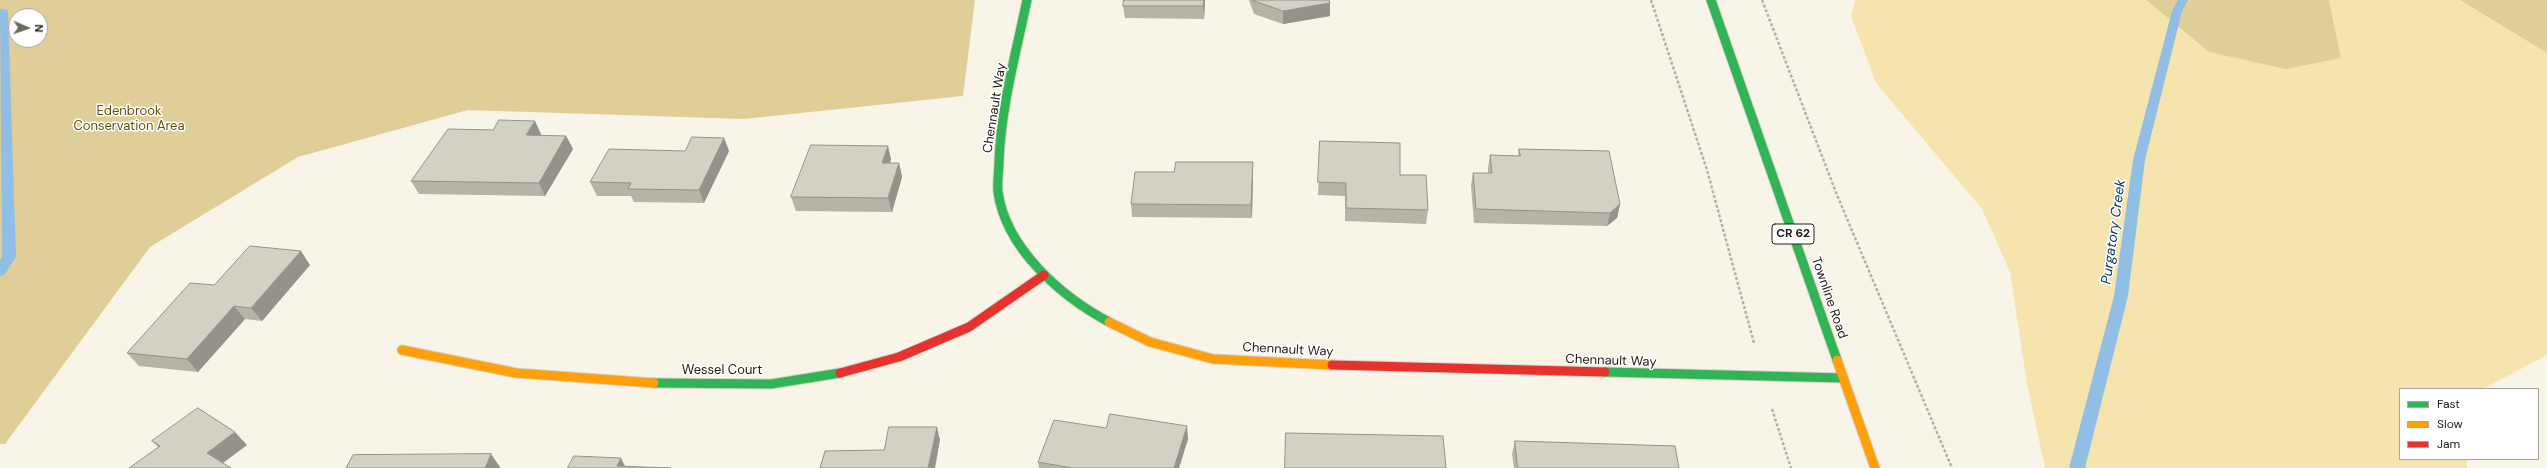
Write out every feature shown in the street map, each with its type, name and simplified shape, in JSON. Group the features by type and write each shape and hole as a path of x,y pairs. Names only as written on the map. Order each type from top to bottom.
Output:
{"street":[{"name":"Chennault Way","path":"1027,0 999,144 999,194 1018,240 1050,282 1093,315 1150,342 1213,359 1284,364 1763,378 1843,378"},
{"name":"Townline Road","path":"1711,0 1875,468"},
{"name":"Wessel Court","path":"402,350 516,373 641,383 745,386 823,378 899,357 969,327 1044,274"}],"path":[{"path":"1651,0 1692,119 1727,234 1763,378 1791,468"},
{"path":"1762,0 1837,195 1952,468"}],"shaded area":[{"path":"1855,0 2146,0 2209,52 2341,58 2329,0 2460,0 2547,53 2547,355 2485,388 2399,388 2399,460 2467,460 2467,468 2045,468 2027,384 2010,272 1982,209 1876,83 1851,16"}],"green space":[{"name":"Edenbrook Conservation Area","path":"0,0 975,0 963,96 744,119 468,110 298,157 150,247 5,444 0,444"},
{"path":"2146,0 2329,0 2341,58 2286,69 2209,52"},
{"path":"2460,0 2547,0 2547,53"}],"building":[{"path":"1124,0 1204,0 1203,6 1123,6"},
{"path":"1253,0 1329,0 1330,3 1283,11"},
{"path":"499,120 535,121 526,135 566,136 539,183 411,181 448,129 493,130"},
{"path":"692,137 724,138 699,190 628,189 631,183 590,182 609,149 685,151"},
{"path":"1320,141 1400,143 1400,175 1426,175 1428,210 1346,208 1346,183 1318,182"},
{"path":"811,145 888,146 882,163 899,163 888,198 791,197"},
{"path":"1519,149 1609,151 1620,204 1610,213 1476,209 1473,173 1492,173 1490,155 1520,156"},
{"path":"1176,162 1253,162 1251,205 1131,204 1135,172 1174,172"},
{"path":"250,246 301,251 251,308 234,306 187,359 127,353 190,283 214,285"},
{"path":"198,408 235,432 207,453 231,468 129,468 160,446 152,441"},
{"path":"1110,414 1187,426 1174,468 1072,468 1038,462 1054,420 1106,428"},
{"path":"889,427 937,427 928,468 820,468 825,451 884,450"},
{"path":"1286,433 1443,436 1446,468 1285,468"},
{"path":"1515,441 1675,446 1679,468 1518,468"},
{"path":"491,454 485,468 346,468 353,455"},
{"path":"574,456 621,458 617,466 671,468 568,468"}],"waterway":[{"name":"Purgatory Creek","path":"2077,468 2121,296 2139,160 2177,11 2183,0"},
{"path":"0,271 9,257 3,12"}],"traffic: fast":[{"path":"1027,0 1005,106 1000,149 998,182 999,195 1015,235 1040,270 1055,286 1072,300 1109,322"},
{"path":"1711,0 1837,360"},
{"path":"1605,372 1843,378"},
{"path":"654,383 724,385 771,384 794,382 840,373"}],"traffic: slow":[{"path":"1109,322 1150,342 1213,359 1332,365"},
{"path":"402,350 516,373 654,383"},
{"path":"1837,360 1875,468"}],"traffic: jam":[{"path":"840,373 899,357 969,327 1044,275"},
{"path":"1332,365 1605,372"}]}
